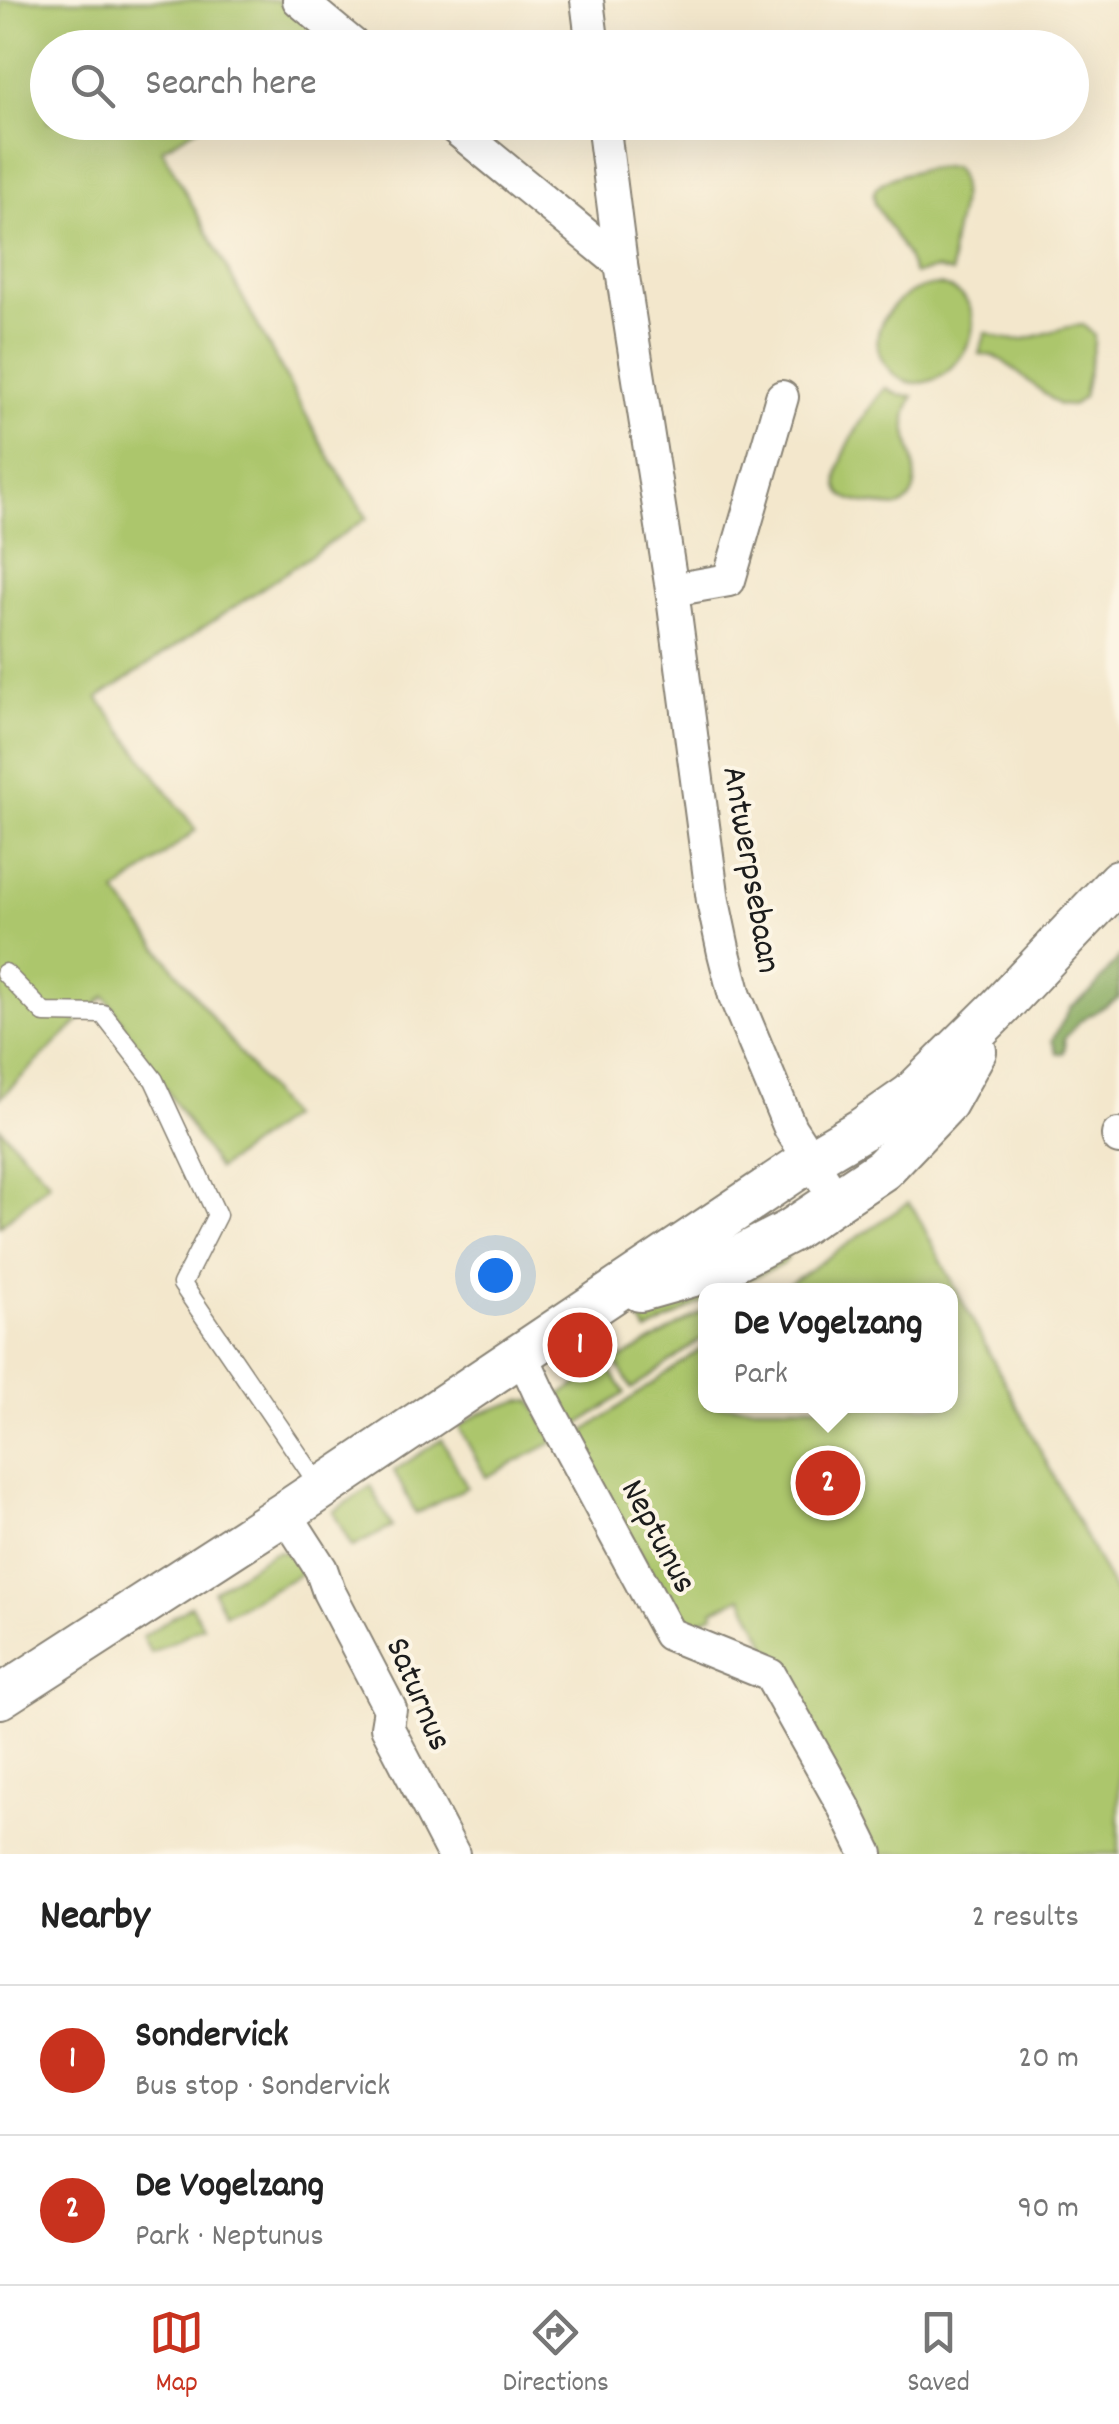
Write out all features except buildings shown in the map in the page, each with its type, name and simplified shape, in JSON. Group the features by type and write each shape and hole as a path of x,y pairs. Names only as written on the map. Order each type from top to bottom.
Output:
{"street":[{"path":"299,0 335,30"},
{"path":"587,0 591,30"},
{"path":"470,140 621,264"},
{"name":"Antwerpsebaan","path":"605,140 713,900 724,952 736,996 790,1128 836,1199"},
{"path":"672,590 730,580 782,397"},
{"path":"0,1697 285,1513 911,1095 1000,1008 1119,881"},
{"path":"605,1300 718,1268 790,1231 883,1168 946,1103 1000,1008"},
{"name":"Neptunus","path":"522,1355 669,1634 770,1675 867,1854"},
{"name":"Saturnus","path":"285,1513 321,1569 390,1709 388,1727 453,1854"}],"lane":[{"path":"5,973 44,1014 103,1014 154,1080 217,1215 182,1284 321,1488"}],"green space":[{"path":"0,0 277,0 313,30 30,30 30,140 177,140 162,149 327,453 367,518 98,698 196,830 116,893 289,1117 218,1169 105,996 0,1098"},
{"path":"953,167 962,194 952,247 952,273 937,269 914,274 875,204 874,193 883,182 899,175"},
{"path":"939,285 962,297 972,315 971,336 961,357 945,373 925,382 904,380 885,364 879,350 881,323 911,293"},
{"path":"1083,325 1094,335 1094,344 1083,397 1072,406 1059,405 1003,361 979,354 986,332 1013,340"},
{"path":"886,388 913,396 906,419 914,490 899,507 850,499 840,492 838,482 839,468 852,437"},
{"path":"1119,957 1119,998 1080,1021 1064,1039 1063,1053 1057,1053 1052,1040 1071,1007 1091,992"},
{"path":"0,1128 50,1182 0,1226"},
{"path":"908,1203 953,1283 790,1283"},
{"path":"780,1246 788,1258 741,1283 700,1283"},
{"path":"698,1284 698,1304 647,1332 638,1317 640,1313"},
{"path":"958,1293 1119,1601 1119,1854 876,1854 742,1597 701,1620 677,1621 575,1438 698,1351 698,1413 958,1413"},
{"path":"698,1314 698,1341 632,1389 616,1362"},
{"path":"608,1367 625,1393 571,1430 554,1398"},
{"path":"522,1400 532,1401 554,1442 486,1477 459,1427 481,1413"},
{"path":"442,1439 467,1487 416,1514 394,1471"},
{"path":"371,1486 392,1527 352,1547 333,1512"},
{"path":"279,1551 292,1556 305,1574 225,1614 213,1591"},
{"path":"191,1605 203,1626 151,1653 142,1637"}],"place":[{"name":"Sondervick","path":"580,1345"},
{"name":"De Vogelzang","path":"828,1483"}]}
